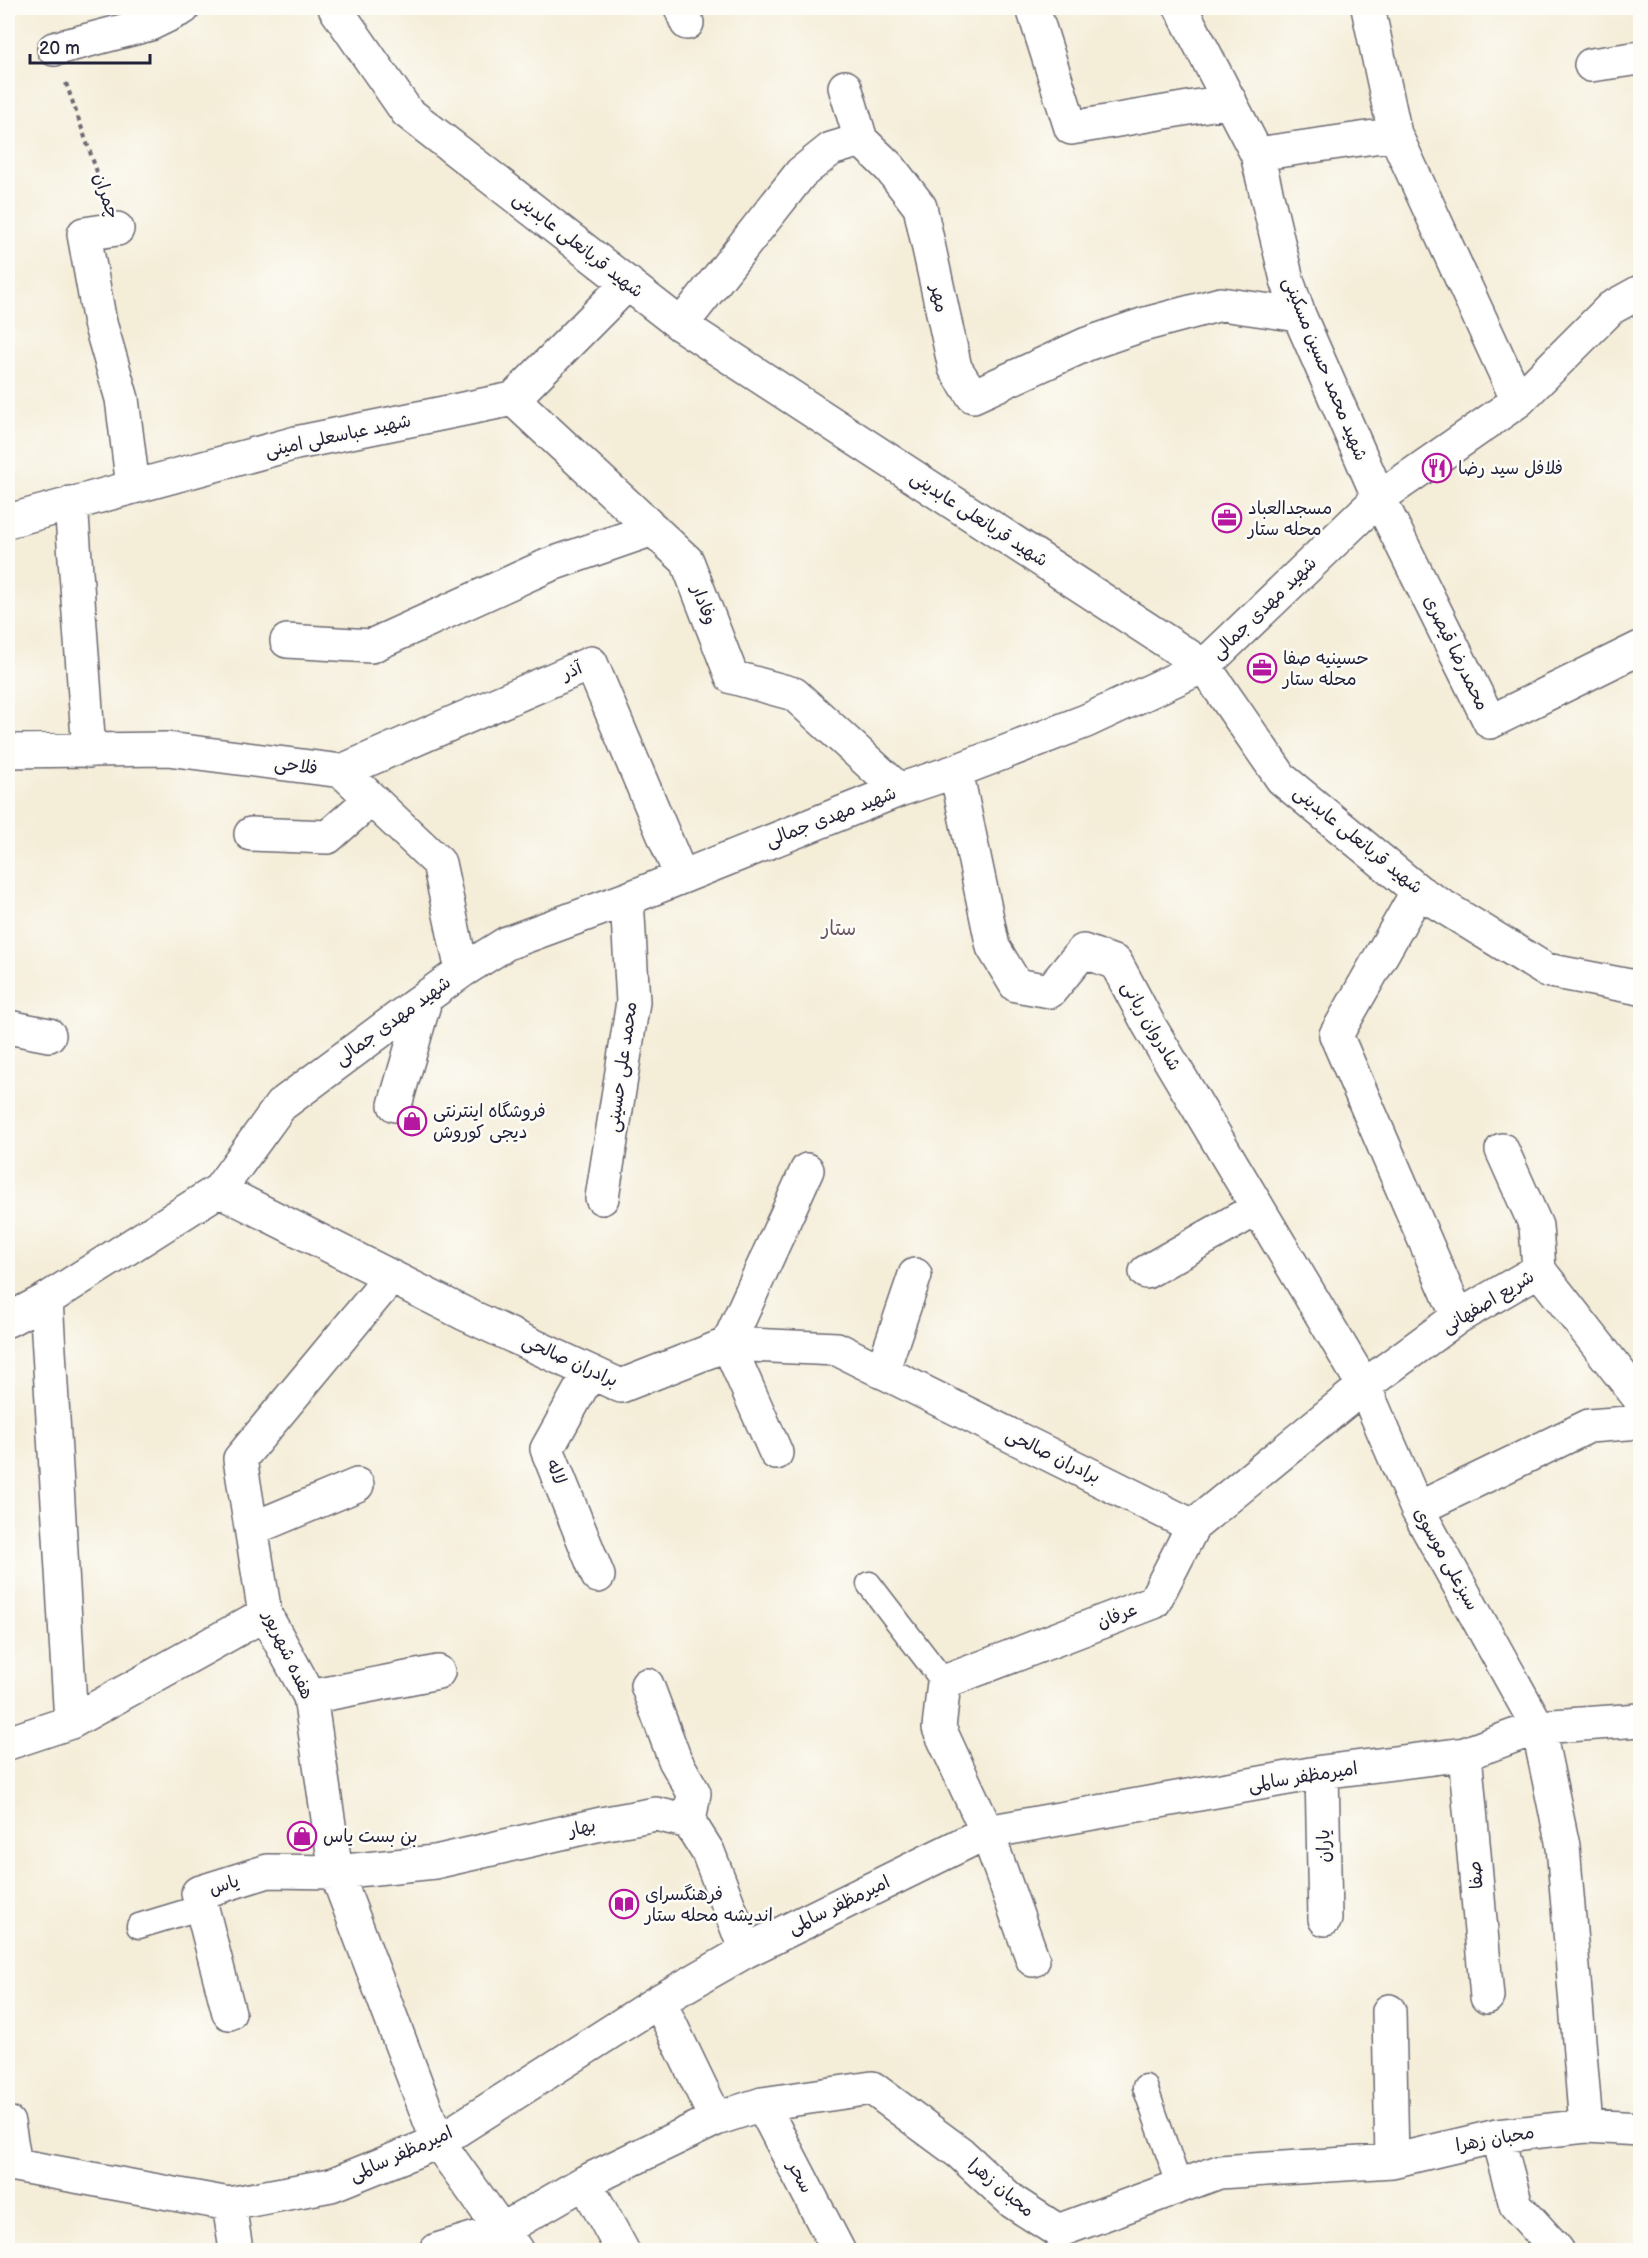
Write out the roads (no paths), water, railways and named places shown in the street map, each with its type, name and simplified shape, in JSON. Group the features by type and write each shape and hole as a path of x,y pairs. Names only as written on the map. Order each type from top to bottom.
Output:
{"street":[{"path":"54,49 150,24 183,8"},
{"name":"شهید قربانعلی عابدینی","path":"335,8 406,112 681,325 1204,666 1282,779 1418,891 1546,970 1641,988"},
{"path":"1034,8 1071,128 1230,101"},
{"name":"شهید محمد حسین مسکینی","path":"1180,8 1257,154 1287,280 1299,315 1379,498"},
{"path":"1368,8 1395,134 1518,401"},
{"path":"1591,65 1641,58"},
{"path":"681,325 801,173 831,149 861,140 845,87"},
{"path":"1257,154 1395,134"},
{"name":"مهر","path":"861,140 890,168 920,207 955,368 973,396 1087,344 1142,325 1221,304 1299,315"},
{"name":"چمران","path":"117,229 84,234 100,323 122,399 133,487"},
{"path":"513,399 628,284"},
{"name":"شهید مهدی جمالی","path":"8,1320 46,1300 219,1190 281,1105 462,971 507,943 627,899 899,790 956,771 1086,721 1204,666 1379,498 1518,401 1611,308 1641,292"},
{"name":"شهید عباسعلی امینی","path":"8,521 296,442 513,399"},
{"name":"وفادار","path":"513,399 687,561 732,677 794,694 899,790"},
{"name":"محمدرضا قیصری","path":"1379,498 1490,722 1641,648"},
{"path":"71,503 89,751"},
{"path":"287,641 371,646 549,565 653,529"},
{"name":"آذر","path":"342,771 591,663 681,876"},
{"name":"فلاحی","path":"8,751 167,749 342,771 439,863 462,971"},
{"name":"شادروان ربانی","path":"956,771 993,947 1016,985 1050,991 1083,951 1116,963 1149,1025 1364,1386"},
{"path":"251,834 328,837 371,799"},
{"path":"1418,891 1336,1035 1458,1317"},
{"name":"محمد علی حسینی","path":"602,1198 633,1002 627,899"},
{"path":"395,1105 426,997"},
{"path":"8,1028 49,1035"},
{"path":"1502,1150 1536,1226 1539,1270"},
{"path":"776,1453 728,1344 807,1170"},
{"name":"برادران صالحی","path":"219,1190 465,1314 621,1386 728,1344 837,1349 1193,1526"},
{"path":"1146,1272 1258,1208"},
{"name":"شریع اصفهانی","path":"1364,1386 1458,1317 1539,1270 1641,1399"},
{"path":"882,1372 915,1275"},
{"name":"هفده شهریور","path":"391,1277 240,1459 265,1614 310,1697 336,1872 438,2142 509,2240"},
{"path":"46,1300 70,1722"},
{"name":"لاله","path":"590,1372 547,1449 598,1576"},
{"name":"سبزعلی موسوی","path":"1364,1386 1417,1509 1538,1727 1563,1846 1586,2126"},
{"name":"عرفان","path":"944,1682 1154,1602 1193,1526 1364,1386"},
{"path":"1417,1509 1589,1426 1641,1422"},
{"path":"252,1529 357,1485"},
{"path":"8,1743 70,1722 265,1614"},
{"path":"310,1697 438,1672"},
{"path":"944,1682 939,1728 987,1832 1033,1960"},
{"path":"647,1685 675,1760 694,1793 689,1822 708,1852 746,1951"},
{"name":"امیرمظفر سالمی","path":"11,2165 229,2204 331,2185 438,2142 659,2001 746,1951 987,1832 1322,1772 1465,1754 1538,1727 1641,1720"},
{"name":"صفا","path":"1465,1754 1487,1997"},
{"name":"یاران","path":"1322,1772 1325,1919"},
{"name":"بهار","path":"336,1872 435,1862 601,1824 656,1814 689,1822"},
{"name":"یاس","path":"229,2013 198,1893 268,1871 336,1872"},
{"path":"659,2001 716,2119"},
{"path":"1389,2010 1392,2161"},
{"name":"محبان زهرا","path":"437,2250 509,2240 585,2182 716,2119 762,2104 872,2088 960,2153 1060,2241 1219,2172 1392,2161 1497,2136 1586,2126 1641,2129"},
{"name":"سحر","path":"762,2104 838,2250"},
{"path":"8,2123 11,2165"},
{"path":"1497,2136 1516,2205 1557,2250"},
{"path":"585,2182 622,2250"},
{"path":"229,2204 236,2250"}],"lane":[{"path":"869,1584 944,1682"},
{"path":"139,1926 202,1908"},
{"path":"1145,2087 1180,2187"}],"place":[{"name":"فلافل سید رضا","path":"1437,468"},
{"name":"مسجدالعباد محله ستار","path":"1227,518"},
{"name":"حسینیه صفا محله ستار","path":"1262,668"},
{"name":"فروشگاه اینترنتی دیجی کوروش","path":"412,1121"},
{"name":"بن بست یاس","path":"302,1836"},
{"name":"فرهنگسرای اندیشه محله ستار","path":"624,1904"}],"district":[{"name":"ستار","path":"839,929"}]}
